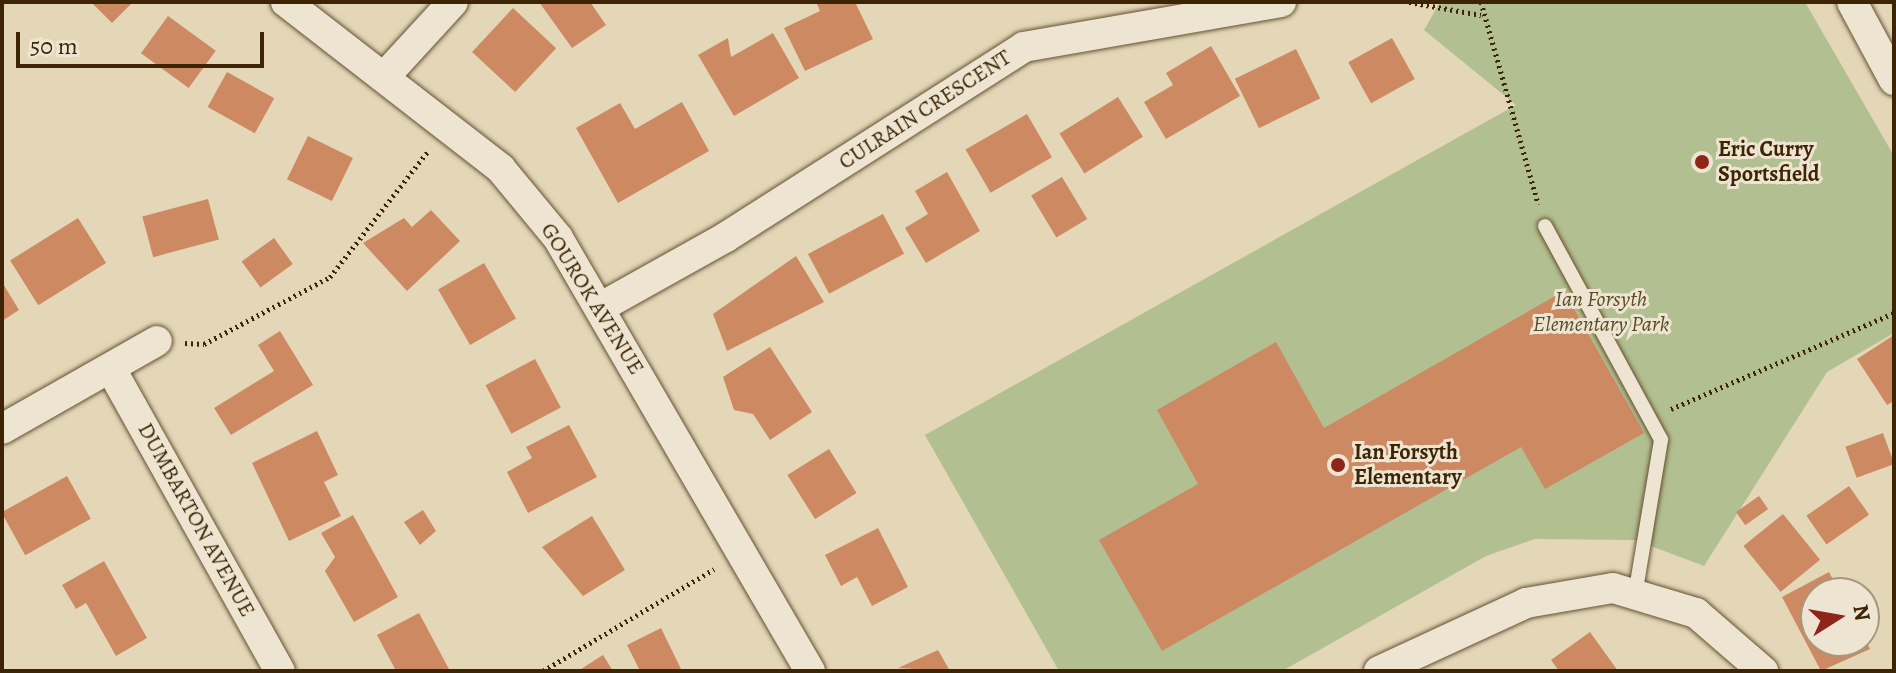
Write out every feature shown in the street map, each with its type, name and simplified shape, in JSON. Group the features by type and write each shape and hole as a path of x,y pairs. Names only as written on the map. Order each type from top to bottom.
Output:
{"street":[{"name":"GOUROK AVENUE","path":"286,2 386,75 501,169 601,307 810,671"},
{"path":"386,75 453,2"},
{"name":"CULRAIN CRESCENT","path":"601,307 726,237 1024,47 1075,32 1281,2"},
{"path":"1852,2 1894,80"},
{"path":"2,429 157,341"},
{"name":"DUMBARTON AVENUE","path":"111,369 280,671"},
{"path":"1379,671 1526,603 1569,591 1636,590 1696,613 1763,671"}],"lane":[{"path":"1545,226 1654,416 1661,440 1636,590"}],"path":[{"path":"1409,2 1481,15"},
{"path":"1481,2 1481,15 1545,226"},
{"path":"157,341 204,344 330,277 448,125"},
{"path":"1654,416 1894,313"},
{"path":"543,671 742,553"}],"green space":[{"name":"Ian Forsyth Elementary Park","path":"1440,2 1805,2 1894,156 1894,333 1827,372 1704,566 1635,540 1535,539 1486,556 1282,671 1059,671 925,435 1516,105 1424,30"}],"building":[{"path":"91,2 133,2 112,23"},
{"path":"539,2 590,2 606,25 572,48"},
{"path":"816,2 855,2 873,39 805,71 784,28 820,11"},
{"path":"513,8 556,48 515,92 472,52"},
{"path":"168,16 216,51 189,88 141,53"},
{"path":"773,33 799,78 734,116 698,55 728,38 731,57"},
{"path":"1392,38 1415,79 1371,103 1348,62"},
{"path":"1211,46 1240,96 1166,139 1144,102 1173,85 1166,73"},
{"path":"1296,49 1320,98 1259,128 1235,79"},
{"path":"227,72 274,98 255,133 208,107"},
{"path":"1118,97 1143,137 1084,173 1059,134"},
{"path":"682,102 709,151 618,203 576,128 620,103 635,129"},
{"path":"1027,114 1052,157 991,193 966,150"},
{"path":"308,136 353,158 332,201 287,179"},
{"path":"947,172 980,231 926,263 905,228 928,214 915,191"},
{"path":"1062,177 1087,219 1056,238 1031,196"},
{"path":"208,199 219,240 153,257 142,217"},
{"path":"431,210 460,241 407,291 363,243 404,218 412,227"},
{"path":"883,214 904,254 829,294 808,254"},
{"path":"78,218 106,263 38,305 10,260"},
{"path":"274,238 293,264 260,287 242,262"},
{"path":"796,256 824,302 727,351 713,314"},
{"path":"484,263 516,318 470,345 438,290"},
{"path":"2,282 19,310 2,321"},
{"name":"Ian Forsyth Elementary","path":"1564,291 1644,433 1545,489 1521,447 1162,651 1099,540 1198,484 1157,410 1276,342 1324,428"},
{"path":"280,331 313,385 231,435 214,408 274,371 258,345"},
{"path":"1894,335 1894,401 1887,405 1857,359"},
{"path":"770,347 812,412 770,440 753,414 734,410 723,377"},
{"path":"535,359 561,408 511,434 486,385"},
{"path":"569,425 597,477 528,513 507,472 532,458 526,447"},
{"path":"317,431 338,475 324,482 341,516 289,541 252,463"},
{"path":"1883,433 1894,464 1857,478 1845,447"},
{"path":"829,449 857,493 815,519 787,475"},
{"path":"67,476 91,519 25,555 2,512"},
{"path":"1849,486 1869,515 1826,544 1806,516"},
{"path":"1759,496 1768,509 1745,525 1736,512"},
{"path":"423,510 436,531 420,545 404,522"},
{"path":"1783,514 1820,560 1780,592 1743,546"},
{"path":"353,515 398,597 354,622 325,571 335,557 321,533"},
{"path":"592,516 625,570 583,596 542,547"},
{"path":"878,528 908,587 872,606 857,577 841,586 825,555"},
{"path":"104,561 147,638 116,656 86,603 76,609 62,585"},
{"path":"1800,587 1800,631 1782,597"},
{"path":"419,613 450,671 396,671 377,635"},
{"path":"661,628 682,671 640,671 627,645"},
{"path":"1590,632 1618,671 1559,671 1551,660"},
{"path":"938,650 950,671 898,668"},
{"path":"603,655 613,671 578,671"},
{"path":"1814,657 1852,657 1821,671"}],"place":[{"name":"Eric Curry Sportsfield","path":"1702,162"},
{"name":"Ian Forsyth Elementary","path":"1338,465"}]}
